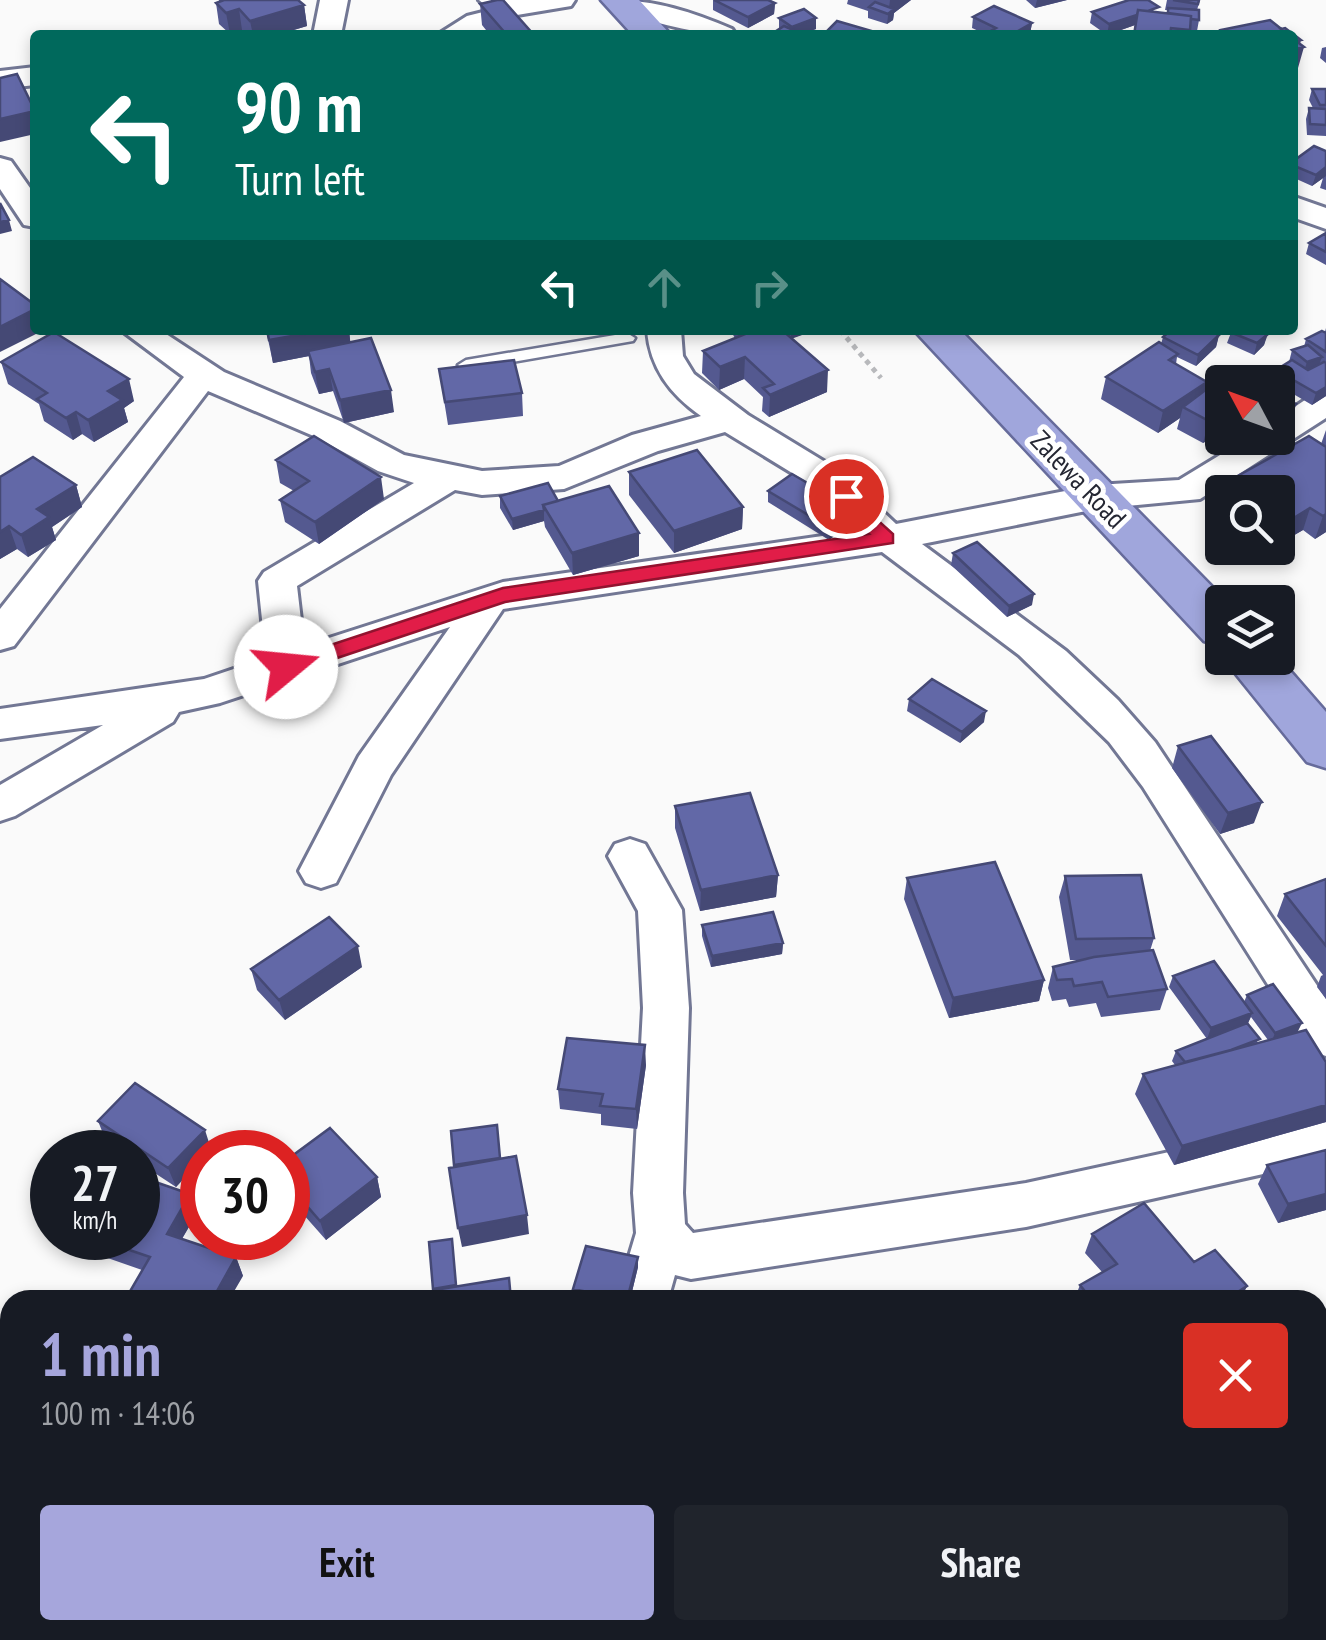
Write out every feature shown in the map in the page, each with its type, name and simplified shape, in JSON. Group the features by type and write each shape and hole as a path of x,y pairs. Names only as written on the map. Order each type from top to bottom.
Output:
{"highway":[{"path":"621,2 648,30"},
{"name":"Zalewa Road","path":"941,335 1205,610"},
{"path":"1264,675 1326,748"}],"street":[{"path":"328,30 334,0"},
{"path":"460,30 503,16 499,4 560,0"},
{"path":"621,2 678,16 710,30"},
{"path":"0,80 30,77"},
{"path":"0,167 30,211"},
{"path":"1298,208 1326,220"},
{"path":"145,335 203,375 328,429 392,462 482,483 564,477 645,442 730,419"},
{"path":"664,339 678,377 730,419 825,478 886,539 961,590 1104,710 1174,799 1232,896 1326,1036"},
{"path":"0,636 203,375"},
{"path":"1295,423 1326,402"},
{"path":"0,724 186,696 488,600 676,567 886,539 1096,496 1187,491 1245,455"},
{"path":"286,667 276,582 449,478"},
{"path":"321,871 374,767 488,600"},
{"path":"0,805 186,696"},
{"path":"630,856 660,910 666,1008 658,1193 661,1233 645,1290"},
{"path":"661,1233 680,1254 690,1256 1026,1205 1326,1138"}],"lane":[{"path":"466,365 616,335"},
{"path":"630,335 664,339"}],"path":[{"path":"844,335 881,378"}],"building":[{"path":"298,0 304,5 250,21 239,9 226,13 216,3"},
{"path":"503,0 530,30 503,30 480,4"},
{"path":"714,0 768,0 775,3 748,17"},
{"path":"1129,0 1148,0 1159,7 1138,10 1137,15 1109,24 1092,12"},
{"path":"875,2 894,9 888,14 869,7"},
{"path":"994,6 1032,23 1020,30 992,30 996,28 973,17"},
{"path":"1168,8 1199,10 1199,20 1168,13"},
{"path":"804,9 816,18 792,27 779,18"},
{"path":"1138,10 1191,16 1190,30 1135,30"},
{"path":"1270,20 1283,30 1221,30"},
{"path":"837,21 868,30 828,30"},
{"path":"17,74 30,101 30,112 0,119 0,78"},
{"path":"1312,89 1326,89 1326,105 1320,105"},
{"path":"1309,108 1326,109 1326,125 1310,124"},
{"path":"1314,146 1326,151 1326,167 1316,175 1298,168 1298,158"},
{"path":"0,203 9,220 0,222"},
{"path":"1326,233 1326,252 1309,243"},
{"path":"0,279 30,301 30,312 0,327"},
{"path":"1322,331 1326,333 1326,352 1306,339"},
{"path":"49,335 59,335 129,379 108,391 122,400 88,420 76,412 66,418 37,399 47,393 1,362"},
{"path":"268,335 298,335 269,340"},
{"path":"743,335 788,335 828,370 770,395 763,388 774,384 745,357 720,367 703,351"},
{"path":"1165,335 1219,335 1198,355 1163,337"},
{"path":"1237,335 1267,335 1257,343"},
{"path":"371,338 391,390 340,400 329,369 315,372 308,351"},
{"path":"1159,342 1178,354 1169,360 1205,383 1163,411 1106,377"},
{"path":"1308,345 1322,357 1307,362 1292,350"},
{"path":"514,360 522,393 445,402 439,369"},
{"path":"1292,360 1308,370 1326,363 1326,387 1316,393 1295,381 1295,365 1284,365"},
{"path":"1205,390 1205,419 1183,407"},
{"path":"314,436 381,477 315,522 280,500 309,481 276,460"},
{"path":"1309,436 1326,447 1323,516 1310,508 1295,517 1295,475 1239,475 1275,455 1295,455 1295,444"},
{"path":"697,450 743,507 674,531 629,472"},
{"path":"33,457 76,485 37,509 49,517 21,535 9,526 0,532 0,477"},
{"path":"792,474 854,510 830,528 768,491"},
{"path":"548,483 558,501 543,505 544,510 512,519 500,496"},
{"path":"609,486 639,533 572,553 543,505"},
{"path":"977,542 1034,594 1009,606 953,553"},
{"path":"932,679 986,711 962,732 909,699"},
{"path":"1211,736 1262,802 1228,813 1178,746"},
{"path":"750,793 778,875 701,890 675,806"},
{"path":"995,862 1044,980 953,998 907,878"},
{"path":"1141,875 1154,938 1076,939 1065,876"},
{"path":"1326,879 1326,946 1285,894"},
{"path":"773,912 783,943 712,956 702,925"},
{"path":"329,917 358,946 279,1000 251,969"},
{"path":"1153,950 1167,989 1108,997 1102,982 1074,986 1072,979 1057,980 1053,967 1094,957"},
{"path":"1214,961 1252,1013 1211,1028 1173,976"},
{"path":"1273,984 1302,1023 1275,1033 1247,995"},
{"path":"1247,1023 1260,1039 1185,1062 1176,1051"},
{"path":"1306,1030 1326,1062 1326,1105 1182,1146 1143,1074"},
{"path":"567,1038 645,1045 636,1109 600,1106 603,1094 558,1089"},
{"path":"135,1083 205,1130 180,1130 180,1156 168,1168 160,1163 160,1130 111,1130 98,1121"},
{"path":"497,1125 500,1158 454,1165 451,1131"},
{"path":"330,1128 377,1177 320,1221 310,1209 310,1143"},
{"path":"1326,1150 1326,1194 1288,1204 1267,1165"},
{"path":"516,1156 527,1215 458,1228 449,1168"},
{"path":"160,1184 180,1191 180,1211 167,1234 180,1238 180,1260 234,1260 218,1290 131,1290 148,1260 160,1260"},
{"path":"1144,1203 1194,1262 1215,1250 1247,1286 1241,1290 1084,1290 1080,1285 1117,1264 1092,1234"},
{"path":"452,1239 456,1285 433,1289 429,1242"},
{"path":"586,1246 638,1257 630,1290 573,1289"},
{"path":"509,1278 510,1290 435,1290"}],"route":[{"path":"286,667 503,595 886,539 846,496"}]}
